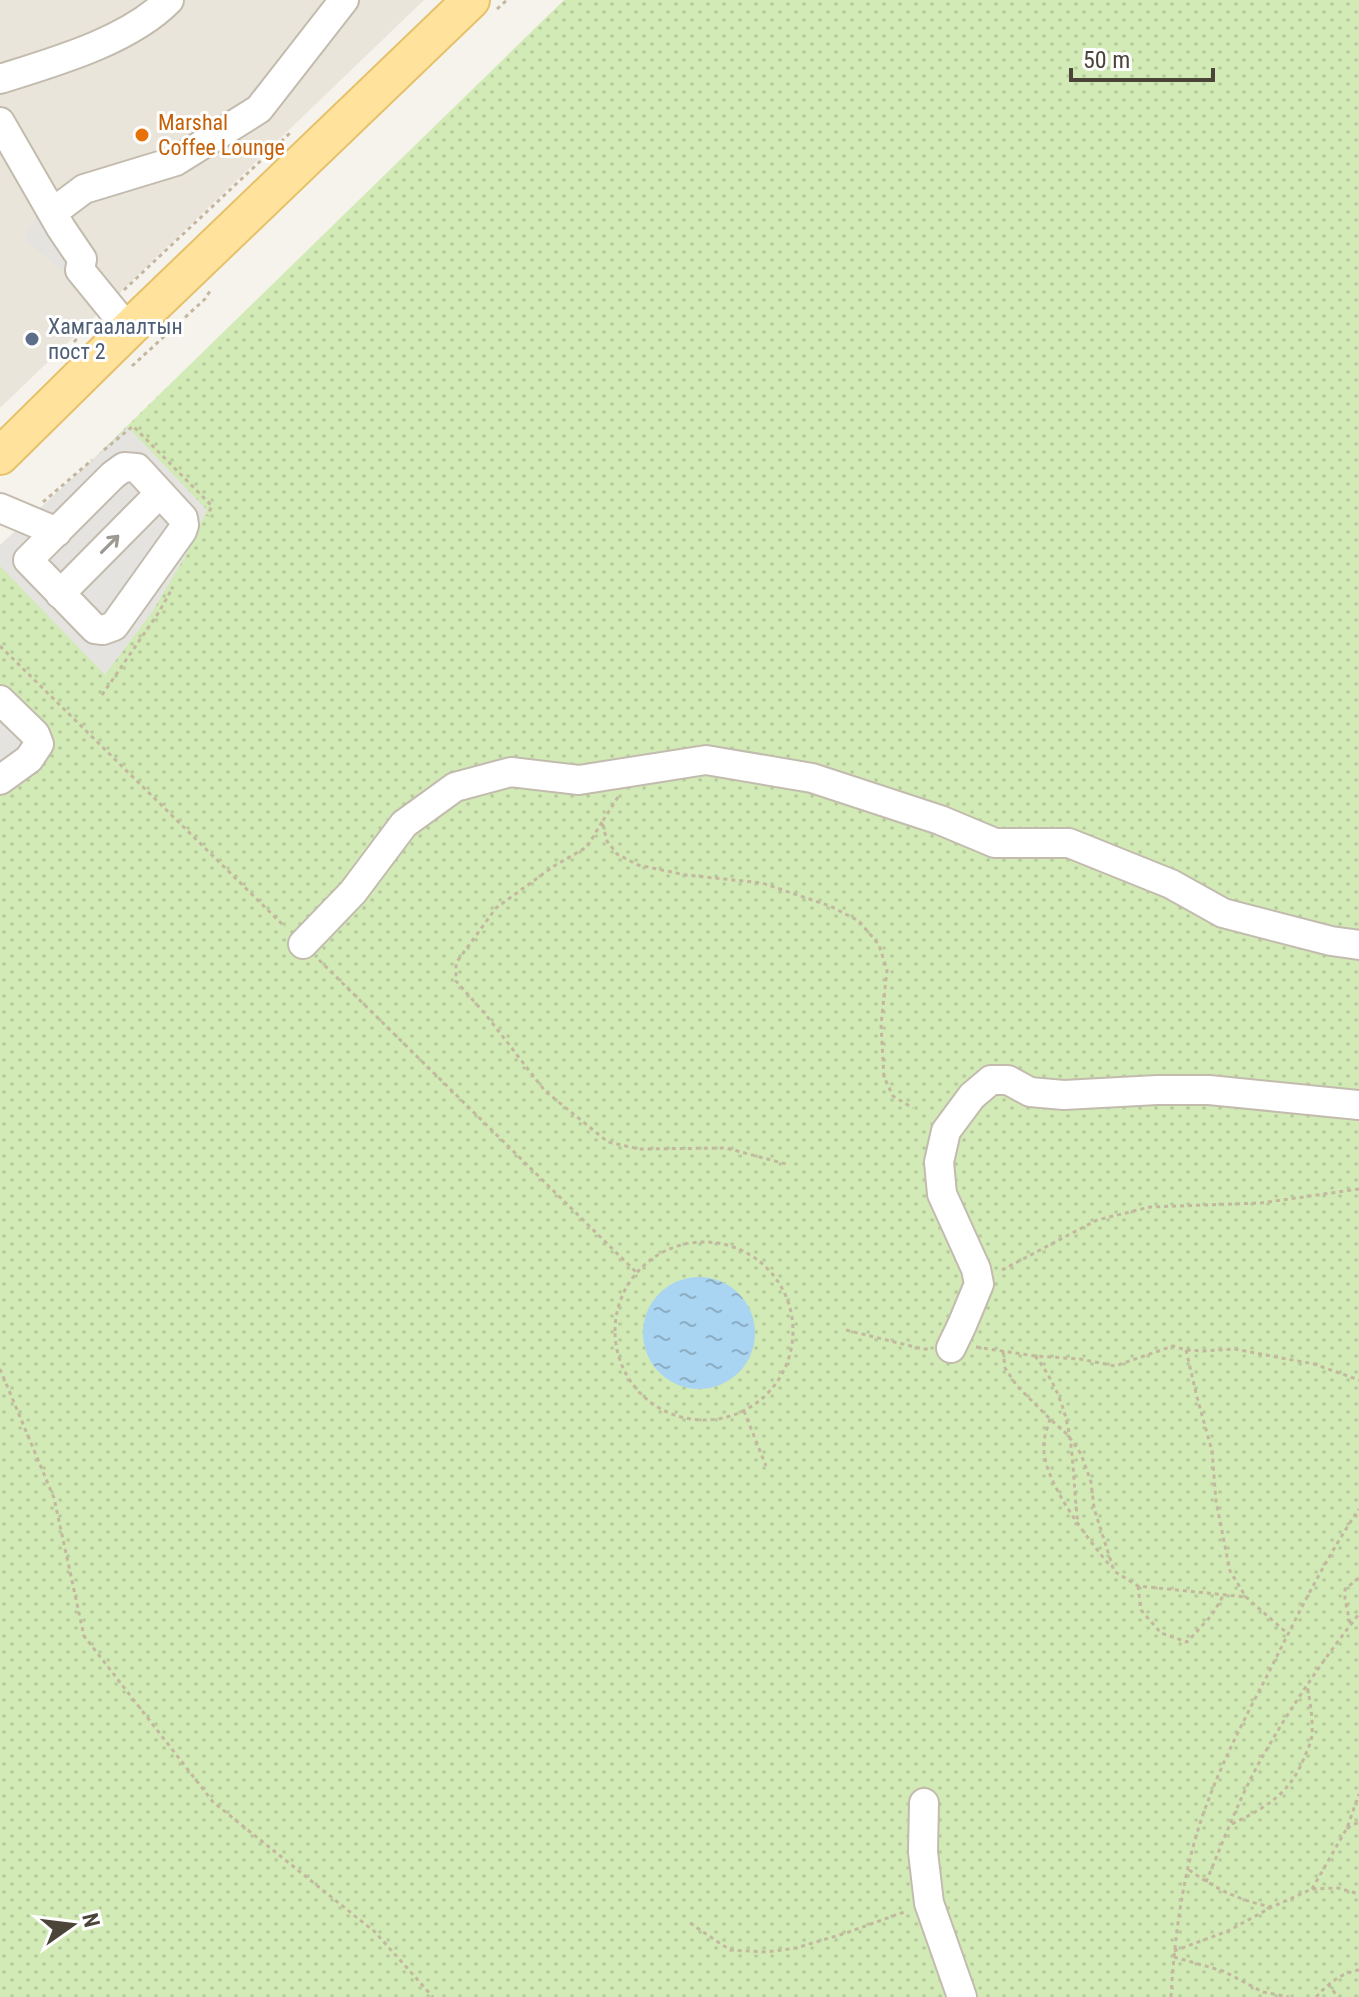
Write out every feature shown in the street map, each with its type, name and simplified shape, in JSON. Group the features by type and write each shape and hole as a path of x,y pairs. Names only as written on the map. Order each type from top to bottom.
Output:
{"main road":[{"path":"4,444 471,0"}],"street":[{"path":"0,79 73,56 158,11 169,0"},
{"path":"50,209 64,204 84,189 176,161 259,109 344,0"},
{"path":"0,122 82,259 93,259 135,322"},
{"path":"1,509 28,560 95,629 103,630 114,626 182,531 183,518 137,468 124,467 28,560"},
{"path":"60,594 160,493"},
{"path":"1,509 57,532"},
{"path":"0,700 39,740 29,759 0,780"},
{"path":"303,944 353,892 404,824 455,787 511,772 579,780 706,760 812,778 940,820 995,843 1069,843 1171,884 1223,913 1345,943 1359,956"},
{"path":"951,1348 979,1284 976,1269 942,1194 939,1162 946,1131 972,1096 991,1080 1008,1080 1030,1092 1064,1095 1209,1090 1359,1105"},
{"path":"924,1803 923,1852 929,1903 962,1997"}],"path":[{"path":"635,771 587,847 554,866 496,908 456,963 456,981 545,1091 608,1142 639,1149 726,1148 786,1164"},
{"path":"602,822 607,841 617,854 638,865 686,875 762,883 830,906 859,921 879,945 887,970 881,1025 884,1077 893,1096 913,1108"},
{"path":"979,1284 1097,1220 1150,1207 1261,1203 1359,1189"},
{"path":"716,1242 745,1251 768,1269 785,1293 793,1322 791,1352 780,1379 761,1401 744,1411 706,1422 677,1417 650,1404 630,1383 617,1356 614,1326 621,1298 636,1272 659,1253 687,1243 716,1242"},
{"path":"846,1330 923,1349 951,1348"},
{"path":"994,1349 1115,1366 1173,1346 1186,1350 1234,1349 1314,1364 1359,1380"},
{"path":"1003,1350 1005,1368 1017,1386 1068,1435 1081,1454 1114,1571"},
{"path":"1186,1350 1212,1451 1216,1501 1230,1571 1246,1597 1288,1634"},
{"path":"1035,1356 1049,1374 1068,1420 1078,1524"},
{"path":"0,1369 54,1498 84,1636 213,1802 375,1932 433,1997"},
{"path":"744,1411 766,1466"},
{"path":"1050,1419 1043,1445 1048,1467 1062,1500 1114,1571 1138,1586 1246,1597"},
{"path":"1171,1997 1174,1951 1188,1869 1200,1824 1251,1705 1359,1509"},
{"path":"1350,1625 1345,1589 1359,1578"},
{"path":"1138,1586 1141,1610 1161,1633 1187,1642 1212,1615 1224,1594"},
{"path":"1206,1882 1258,1765 1307,1685 1359,1614"},
{"path":"1230,1824 1257,1812 1279,1797 1300,1770 1312,1738 1312,1711 1307,1685"},
{"path":"1312,1889 1347,1828 1359,1794"},
{"path":"1347,1828 1359,1822"},
{"path":"1188,1869 1213,1888 1272,1907"},
{"path":"1174,1951 1228,1931 1312,1889 1338,1888 1359,1894"},
{"path":"690,1923 730,1950 766,1952 796,1948 846,1933 929,1903"},
{"path":"1174,1957 1223,1971 1263,1992 1289,1997"},
{"path":"1316,1997 1328,1984 1359,1970"},
{"path":"1328,1984 1338,1997"}],"shaded area":[{"path":"0,0 424,0 0,408"},
{"path":"39,212 75,280 24,239"},
{"path":"128,427 207,510 185,557 152,612 105,675 0,566 0,545"},
{"path":"0,706 36,741 0,767"}],"green space":[{"path":"564,0 1359,0 1359,1997 0,1997 0,550"}],"water":[{"path":"699,1277 721,1281 739,1293 751,1311 755,1333 751,1355 739,1373 721,1385 699,1389 677,1385 659,1373 647,1355 643,1333 647,1311 659,1293 677,1281"}],"place":[{"name":"Marshal Coffee Lounge","path":"142,135"},
{"name":"Хамгаалалтын пост 2","path":"32,339"}]}
